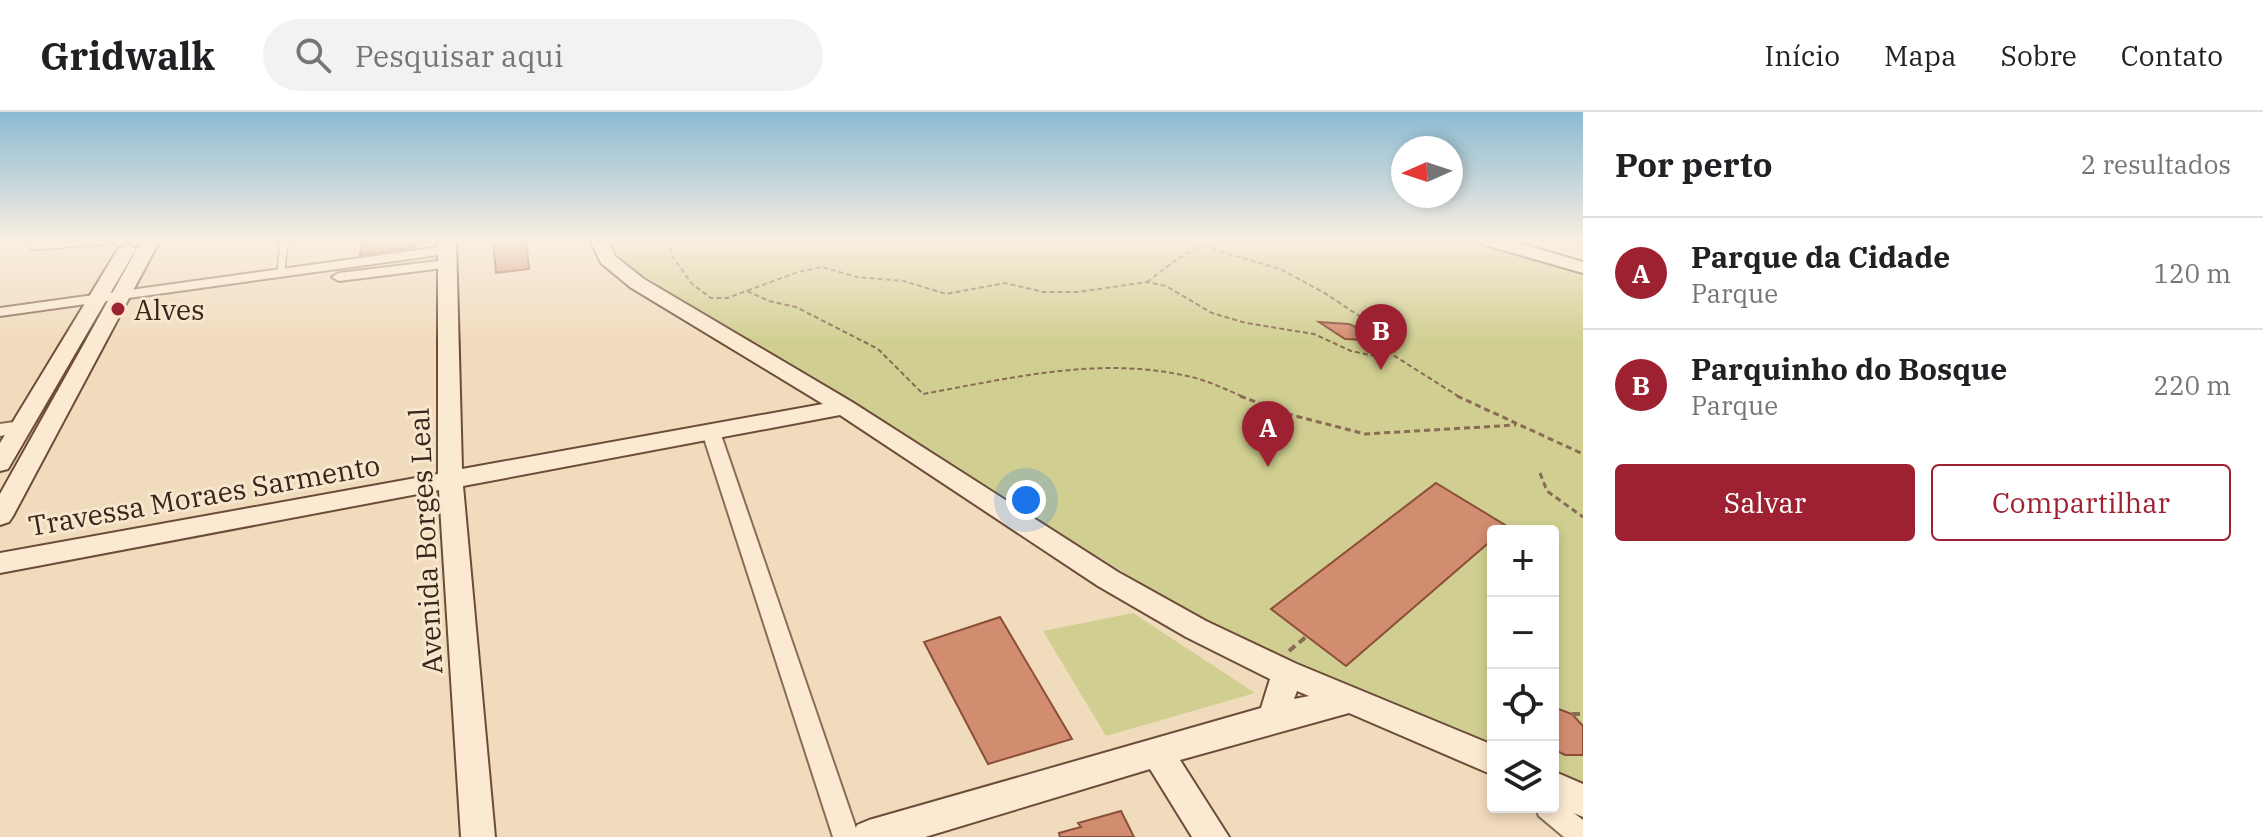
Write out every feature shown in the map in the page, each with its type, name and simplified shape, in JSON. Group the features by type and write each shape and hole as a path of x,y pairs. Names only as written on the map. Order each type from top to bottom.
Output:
{"street":[{"path":"29,460 0,463 10,428 47,383 111,274"},
{"path":"0,516 131,274"},
{"path":"0,312 267,274"},
{"path":"118,296 158,298 307,274"},
{"name":"Avenida Borges Leal","path":"447,274 450,480 478,837"},
{"path":"626,274 844,407 1108,579 1196,629 1286,665 1348,700 1487,758"},
{"path":"47,383 73,378"},
{"name":"Travessa Moraes Sarmento","path":"0,563 844,407"},
{"path":"711,432 846,837"},
{"path":"1273,718 1286,665"},
{"path":"869,837 1273,718 1348,700"},
{"path":"1157,752 1212,837"},
{"path":"1559,790 1583,801"},
{"path":"1555,813 1583,837"}],"path":[{"path":"686,274 701,292 711,298 727,298 793,274"},
{"path":"846,274 904,281 946,294 1005,283 1043,292 1078,292 1147,282 1166,286 1212,313 1246,323 1314,334 1351,351 1375,356 1389,353"},
{"path":"1147,282 1158,274"},
{"path":"1292,274 1376,328 1389,353 1488,413 1583,454"},
{"path":"747,291 769,301 796,307 878,349 923,394 1073,367 1131,367 1190,376 1288,414 1365,434 1516,425"},
{"path":"1540,473 1547,491 1583,517"},
{"path":"1286,665 1307,636"},
{"path":"1572,714 1583,714"}],"shaded area":[{"path":"641,274 1583,274 1583,790 1559,779 1559,525 1487,525 1487,746 1201,620"},
{"path":"1133,613 1255,693 1106,736 1043,631"}],"building":[{"path":"1319,322 1349,324 1386,341 1345,339"},
{"path":"1436,483 1505,525 1487,525 1487,544 1346,666 1271,609"},
{"path":"1000,617 1072,739 988,764 924,642"},
{"path":"1559,709 1572,714 1583,726 1583,755 1559,752"},
{"path":"1121,811 1134,837 1060,837 1059,833 1081,827 1078,823"}],"place":[{"name":"Alves","path":"118,309"},
{"name":"Parquinho do Bosque","path":"1381,370"},
{"name":"Parque da Cidade","path":"1268,467"}]}
